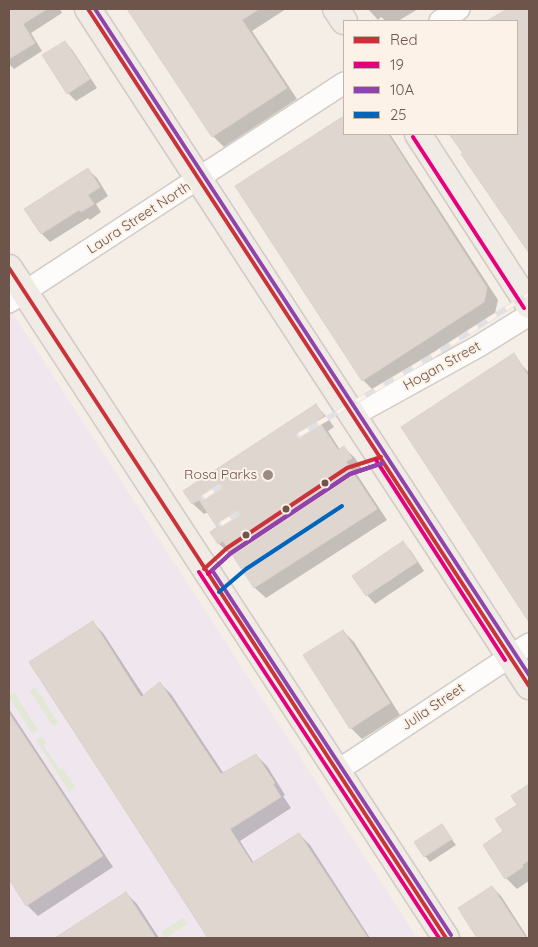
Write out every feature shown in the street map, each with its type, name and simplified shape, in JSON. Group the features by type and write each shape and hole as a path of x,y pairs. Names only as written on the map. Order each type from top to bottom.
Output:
{"main road":[{"path":"88,9 354,416 520,650 529,686"},
{"path":"336,9 343,20"},
{"path":"419,135 529,305"},
{"path":"9,268 16,297 337,770 446,938"}],"street":[{"path":"442,20 459,9"},
{"name":"Laura Street North","path":"16,297 343,84"},
{"name":"Hogan Street","path":"354,416 479,346 529,315"},
{"name":"Julia Street","path":"337,770 520,650"}],"shaded area":[{"path":"9,308 417,938 9,938"}],"green space":[{"path":"35,687 58,723 53,726 30,691"},
{"path":"14,692 38,730 32,733 9,697"},
{"path":"42,737 46,743 43,745 59,769 62,768 75,787 69,791 36,740"},
{"path":"183,918 187,924 165,938 161,932"}],"building":[{"path":"9,9 47,9 23,24 35,43 9,59"},
{"path":"127,9 259,9 242,20 287,88 212,137"},
{"path":"507,9 529,9 529,253 450,135 518,135 518,20 489,20"},
{"path":"65,41 90,79 67,94 42,55"},
{"path":"343,117 343,135 389,135 487,288 484,302 362,381 235,186"},
{"path":"88,168 100,187 88,195 94,204 81,212 79,210 41,234 24,209"},
{"path":"514,353 529,377 529,622 401,427"},
{"path":"316,404 324,416 318,420 338,450 344,446 352,458 346,462 377,509 254,588 223,541 218,544 210,532 217,527 199,500 192,504 183,491"},
{"path":"403,541 417,562 366,596 352,576"},
{"path":"93,621 141,697 160,682 221,774 256,754 275,783 273,784 281,797 230,829 252,863 299,833 368,938 208,938 29,662"},
{"path":"343,630 390,703 350,729 303,655"},
{"path":"9,713 103,856 26,906 9,879"},
{"path":"529,784 529,860 522,865 523,867 505,879 483,845 503,831 495,819 517,805 511,796"},
{"path":"442,824 452,839 424,857 414,842"},
{"path":"492,886 526,938 477,938 458,908"},
{"path":"126,892 156,938 55,938"}],"railway":[{"path":"299,435 429,358 529,294"},
{"path":"204,497 219,487"},
{"path":"221,524 237,514"}],"transit line":[{"name":"Red","path":"88,9 529,686"},
{"name":"10A","path":"95,9 529,675"},
{"name":"19","path":"413,137 524,308"},
{"name":"Red","path":"9,268 446,938"},
{"name":"Red","path":"204,569 227,548 347,468 381,457"},
{"name":"19","path":"376,460 505,660"},
{"name":"19","path":"208,574 231,553 350,474 383,463"},
{"name":"10A","path":"383,463 350,474 231,553 212,570 451,935"},
{"name":"25","path":"219,592 246,569 342,506"},
{"name":"19","path":"199,572 439,938"}],"place":[{"name":"Rosa Parks","path":"268,475"}]}
